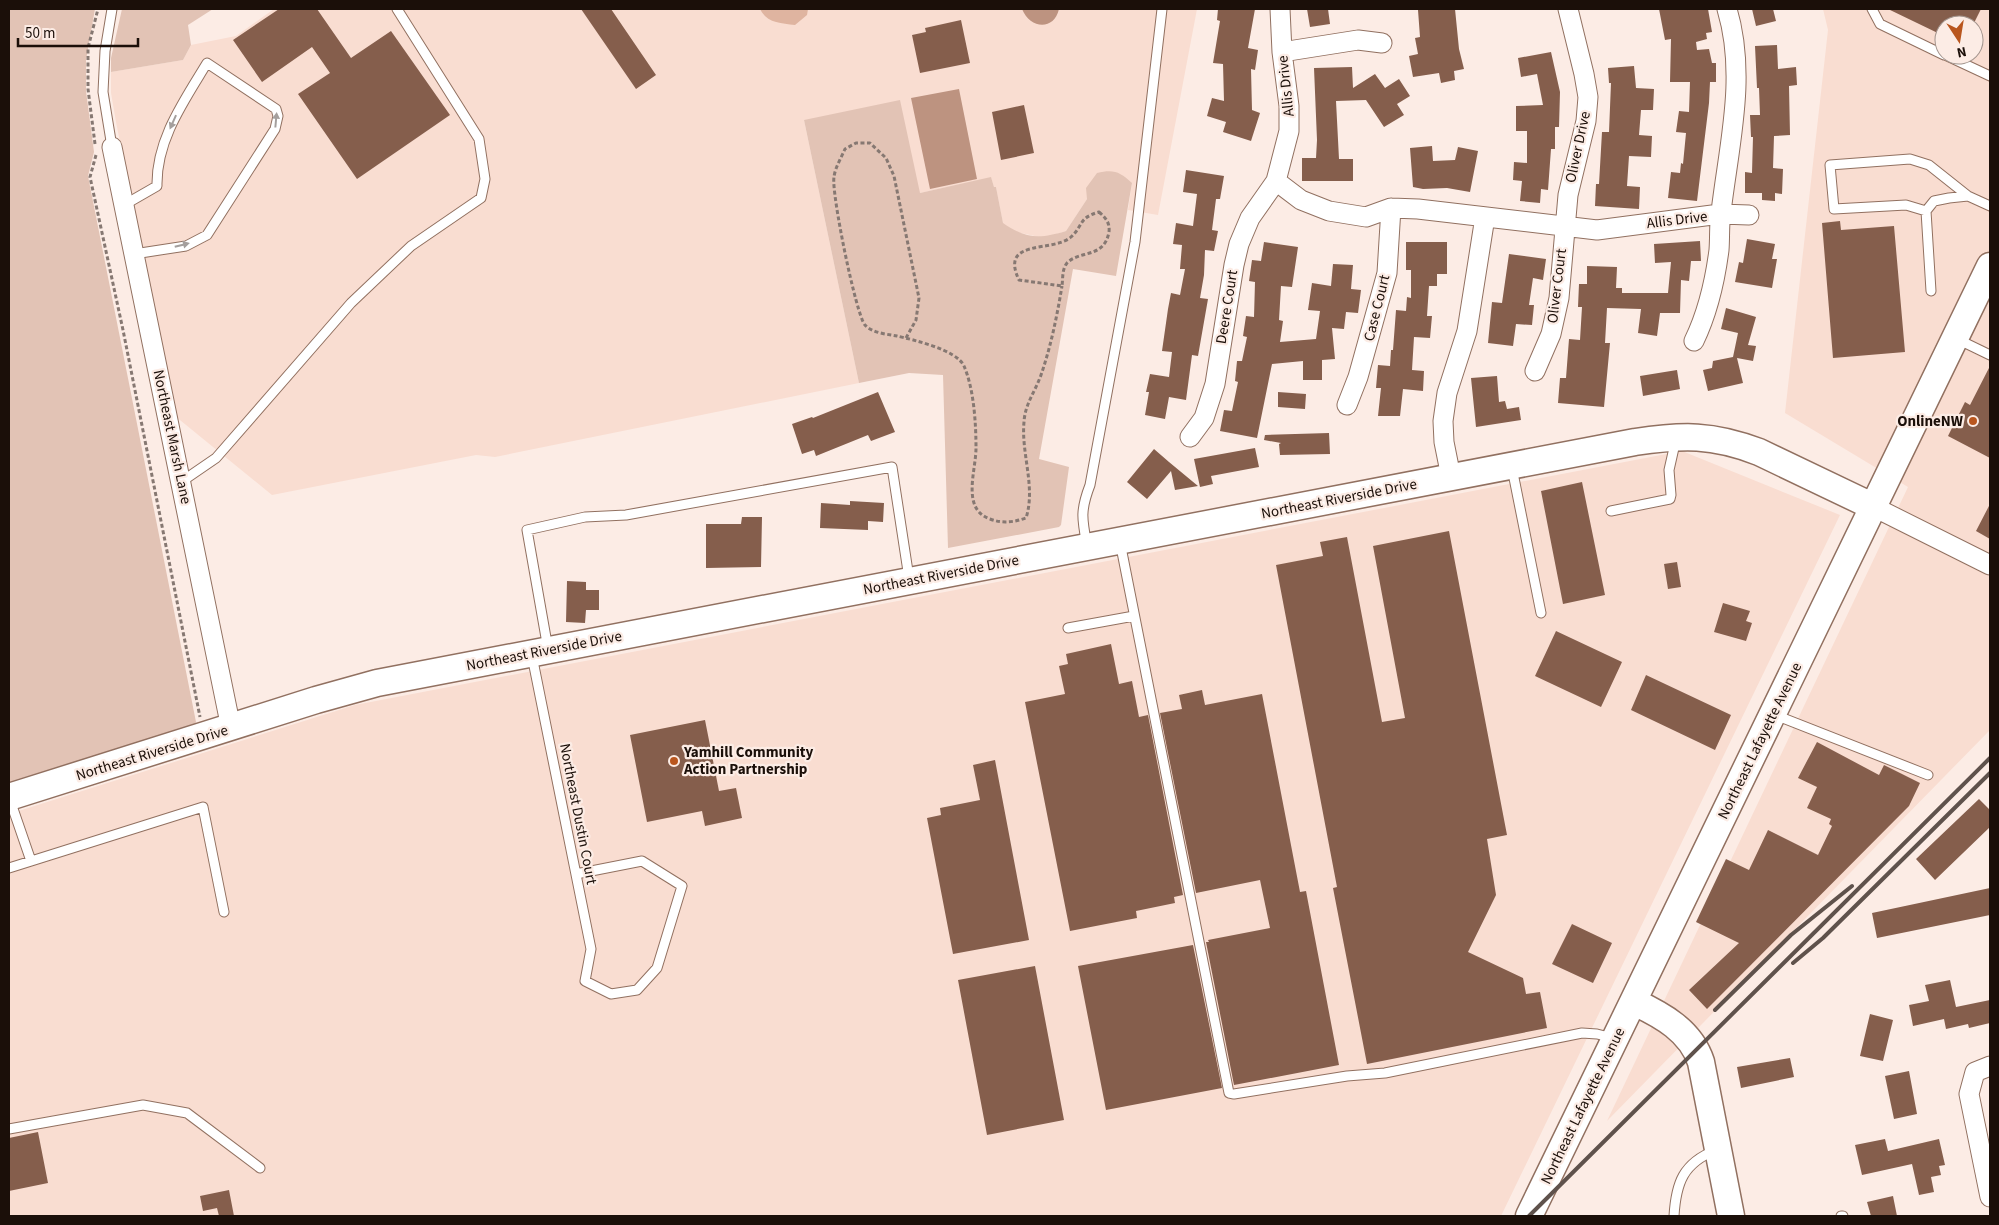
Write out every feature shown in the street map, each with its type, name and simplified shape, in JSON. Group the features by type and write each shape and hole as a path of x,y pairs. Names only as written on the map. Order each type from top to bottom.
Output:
{"street":[{"name":"Allis Drive","path":"1280,9 1282,52 1289,106 1290,131 1276,181 1301,200 1329,211 1366,217 1391,208 1597,230 1720,214 1749,215"},
{"name":"Oliver Drive","path":"1564,227 1568,195 1586,122 1588,97 1568,9"},
{"name":"Allis Drive","path":"1720,214 1736,95 1737,62 1727,9"},
{"path":"1282,52 1358,40 1382,43"},
{"name":"Northeast Marsh Lane","path":"112,147 231,728"},
{"name":"Deere Court","path":"1190,437 1204,418 1215,384 1239,244 1250,218 1276,181"},
{"name":"Case Court","path":"1347,405 1358,378 1386,273 1391,208"},
{"path":"1694,341 1704,320 1715,274 1719,248 1720,214"},
{"path":"1451,477 1442,421 1447,393 1467,331 1485,217"},
{"name":"Oliver Court","path":"1535,371 1551,334 1559,298 1564,227"},
{"name":"Northeast Lafayette Avenue","path":"1529,1216 1990,266"},
{"name":"Northeast Riverside Drive","path":"9,797 316,700 377,683 1634,442 1676,436 1717,439 1740,445 1759,452 1874,507"},
{"path":"1874,507 1990,565"},
{"path":"1634,1002 1671,1022 1698,1051 1732,1216"},
{"path":"1983,1069 1969,1094 1990,1197"}],"lane":[{"path":"112,9 104,51 103,92 112,147"},
{"path":"181,482 216,458 351,303 411,246 481,198 485,179 479,139 397,9"},
{"path":"1087,547 1082,518 1083,504 1090,485 1135,242 1162,9"},
{"path":"1872,9 1880,24 1934,50"},
{"path":"124,205 157,186 157,171 171,124 207,63 276,109 278,116 275,129 207,235 186,246 134,254"},
{"path":"1966,65 1990,76"},
{"path":"1926,211 1906,205 1834,209 1830,165 1910,159 1929,165 1968,196 1990,206"},
{"path":"1931,291 1926,211 1934,202 1968,196"},
{"path":"1955,338 1990,356"},
{"path":"1610,511 1670,498 1672,495 1669,470 1676,436"},
{"name":"Northeast Dustin Court","path":"576,874 642,861 682,886 656,968 637,990 611,994 585,980 591,949 576,874 540,652 527,530 585,517 626,515 892,466 910,581"},
{"path":"1512,466 1541,613"},
{"path":"1119,540 1229,1093 1234,1094 1366,1074 1385,1073 1582,1033 1597,1034 1616,1039"},
{"path":"1068,628 1134,616"},
{"path":"1773,714 1928,775"},
{"path":"9,797 31,861"},
{"path":"9,868 203,806 224,912"},
{"path":"9,1129 143,1105 187,1113 260,1168"},
{"path":"1674,1216 1676,1196 1681,1178 1707,1154 1718,1149"}],"path":[{"path":"98,9 88,48 88,89 92,134 97,151 90,177 123,330 201,722"},
{"path":"906,338 916,320 919,298 894,176 886,158 870,143 856,144 845,149 834,177 835,202 864,324 875,331 906,338 954,354 964,365 973,401 976,449 972,488 974,506 982,517 999,523 1015,522 1026,518 1031,504 1024,424 1026,406 1040,378 1054,332 1062,286 1064,270 1068,262 1097,250 1107,241 1110,226 1105,217 1099,212 1086,216 1070,238 1048,246 1028,248 1016,258 1015,270 1019,280 1062,286"}],"shaded area":[{"path":"9,9 95,9 86,60 86,91 94,152 88,176 196,722 194,727 9,785"},
{"path":"122,9 213,9 188,25 191,45 183,60 111,72 111,58"},
{"path":"274,9 1197,9 1158,215 1128,210 1132,183 1087,199 1066,231 1044,238 1016,232 1003,224 996,187 994,187 991,178 920,193 804,120 859,383 495,457 476,455 272,495 175,416 116,122 111,93 111,72 183,60 191,45 236,36"},
{"path":"760,9 808,9 807,15 795,25 770,20"},
{"path":"1022,9 1059,9 1052,21 1042,25 1030,21"},
{"path":"1823,9 1990,9 1990,730 1607,1121 1908,487 1785,413 1828,30"},
{"path":"959,89 977,179 930,189 911,98"},
{"path":"900,100 920,193 991,177 994,187 996,187 1003,223 1026,235 1041,236 1066,231 1087,199 1086,188 1097,173 1116,172 1132,183 1116,276 1073,269 1039,459 1069,467 1061,525 1059,527 948,548 943,375 909,373 859,383 804,120"},
{"path":"1682,451 1840,515 1501,1216 9,1216 9,814 355,705"}],"building":[{"path":"279,9 317,9 351,58 391,31 450,115 357,179 298,94 330,73 312,47 262,82 233,40"},
{"path":"581,9 611,9 656,75 636,89"},
{"path":"1218,9 1255,9 1248,48 1258,50 1255,70 1251,69 1252,110 1260,113 1251,141 1223,132 1226,122 1207,116 1212,98 1224,101 1223,64 1213,63 1220,21 1217,20"},
{"path":"1307,9 1328,9 1330,24 1310,27"},
{"path":"1455,9 1459,49 1464,69 1454,71 1455,80 1441,83 1439,73 1413,77 1409,56 1418,54 1415,38 1420,37 1418,10"},
{"path":"1659,9 1708,9 1712,32 1706,33 1707,39 1696,42 1697,50 1709,49 1712,63 1716,63 1716,82 1710,82 1697,201 1668,198 1671,172 1680,173 1681,163 1683,164 1686,133 1676,132 1679,111 1689,112 1690,82 1670,82 1671,39 1665,40"},
{"path":"1752,9 1773,9 1776,21 1756,26"},
{"path":"1888,9 1981,9 1978,15 1934,15 1934,31"},
{"path":"961,20 970,63 920,73 912,35 926,32 925,28"},
{"path":"1777,45 1778,69 1796,67 1797,85 1789,86 1790,135 1774,136 1773,168 1783,169 1782,194 1775,193 1775,201 1762,200 1762,193 1745,193 1745,172 1752,173 1753,137 1751,137 1750,115 1760,115 1755,46"},
{"path":"1551,52 1560,92 1559,127 1555,127 1555,149 1551,149 1548,190 1541,189 1540,203 1520,201 1522,181 1513,180 1514,162 1527,163 1527,131 1516,131 1516,106 1543,105 1537,74 1521,77 1518,58"},
{"path":"1634,66 1636,88 1654,89 1653,110 1641,110 1639,135 1652,136 1651,157 1629,156 1627,186 1640,187 1639,209 1595,206 1596,184 1599,184 1602,132 1609,132 1611,83 1609,83 1608,68"},
{"path":"1352,67 1353,88 1375,74 1385,88 1399,79 1410,96 1397,104 1404,115 1384,127 1366,100 1336,101 1339,159 1353,159 1353,181 1302,181 1302,158 1316,158 1314,68"},
{"path":"1024,105 1034,153 1001,160 992,112"},
{"path":"1432,146 1433,161 1455,160 1458,147 1478,151 1470,192 1447,188 1423,189 1413,187 1410,148"},
{"path":"1186,170 1224,176 1220,199 1216,199 1212,230 1218,231 1214,251 1205,250 1204,275 1200,298 1208,299 1198,356 1192,355 1186,400 1169,397 1165,419 1145,415 1149,392 1146,392 1150,374 1169,377 1172,352 1162,351 1168,309 1171,293 1180,295 1185,269 1180,269 1182,245 1173,244 1176,223 1193,226 1197,194 1183,192"},
{"path":"1840,221 1841,230 1894,226 1905,352 1833,358 1822,223"},
{"path":"1747,239 1775,244 1772,259 1777,259 1772,288 1735,282 1739,262 1743,263"},
{"path":"1700,241 1701,261 1691,261 1689,281 1681,280 1680,313 1660,313 1657,336 1638,333 1641,309 1607,308 1605,343 1610,343 1604,407 1558,403 1560,378 1566,378 1569,339 1580,340 1582,307 1578,307 1579,284 1587,284 1587,266 1617,267 1616,288 1622,288 1622,293 1668,293 1671,262 1655,263 1654,244"},
{"path":"1264,242 1298,247 1292,287 1281,286 1279,320 1283,321 1280,342 1316,339 1320,311 1308,310 1312,283 1331,286 1333,264 1353,265 1351,289 1361,290 1358,313 1346,312 1344,329 1332,328 1335,359 1322,360 1322,380 1303,380 1303,361 1272,364 1257,438 1220,431 1224,410 1232,411 1238,382 1235,381 1237,361 1242,361 1247,337 1243,336 1246,316 1254,317 1255,282 1249,281 1252,260 1261,261"},
{"path":"1406,242 1447,242 1447,274 1437,274 1437,286 1429,286 1427,316 1432,316 1430,338 1414,337 1412,370 1424,371 1423,391 1403,389 1400,416 1378,416 1381,388 1376,388 1378,365 1390,366 1396,310 1406,311 1407,297 1411,298 1411,270 1406,270"},
{"path":"1509,254 1546,259 1543,280 1533,278 1529,305 1534,305 1532,325 1516,324 1513,346 1488,343 1492,302 1502,303"},
{"path":"1726,308 1756,317 1748,345 1756,346 1753,361 1737,358 1743,383 1708,391 1703,370 1712,368 1713,361 1733,357 1738,333 1721,329"},
{"name":"OnlineNW","path":"1990,366 1990,458 1948,436 1965,402 1970,405"},
{"path":"1677,370 1680,389 1643,396 1640,376"},
{"path":"1497,376 1499,402 1505,401 1507,409 1519,407 1521,420 1476,427 1471,378"},
{"path":"878,392 895,432 871,441 868,435 816,456 814,450 802,454 792,424 813,418"},
{"path":"1278,392 1306,394 1305,409 1278,407"},
{"path":"1329,433 1330,454 1280,455 1279,444 1281,443 1264,440 1265,435"},
{"path":"1255,448 1259,467 1211,476 1213,484 1200,487 1194,459"},
{"path":"1154,449 1198,486 1175,490 1171,471 1147,499 1127,482"},
{"path":"1582,482 1605,595 1563,604 1541,491"},
{"path":"850,501 884,503 883,522 868,521 868,530 820,528 821,503 850,505"},
{"path":"1990,504 1990,539 1976,531"},
{"path":"742,517 762,517 761,567 706,568 706,524 741,524"},
{"path":"1449,531 1507,835 1487,839 1496,895 1468,952 1523,978 1526,994 1540,992 1547,1028 1367,1064 1333,888 1337,887 1276,565 1323,556 1320,542 1347,537 1382,722 1405,718 1373,546"},
{"path":"1677,562 1681,587 1668,589 1664,564"},
{"path":"567,581 586,582 586,590 599,590 599,610 586,610 585,623 566,622"},
{"path":"1723,603 1750,611 1746,621 1752,623 1746,641 1714,632"},
{"path":"1556,631 1622,662 1601,707 1535,676"},
{"path":"1111,644 1119,684 1132,681 1139,717 1148,715 1183,895 1174,897 1175,903 1136,911 1137,918 1070,931 1025,702 1065,694 1059,666 1068,664 1066,654"},
{"path":"1646,675 1731,715 1715,750 1631,710"},
{"path":"1202,690 1205,705 1262,694 1300,892 1306,891 1339,1065 1234,1085 1206,942 1209,942 1208,940 1270,928 1260,880 1196,893 1160,713 1182,709 1179,695"},
{"name":"Yamhill Community Action Partnership","path":"705,720 719,791 736,788 742,818 705,826 702,811 647,822 630,735"},
{"path":"1817,742 1879,775 1884,765 1920,783 1909,806 1707,1009 1689,990 1739,943 1696,922 1726,859 1749,870 1768,830 1818,855 1832,826 1829,824 1831,819 1807,808 1817,787 1798,778"},
{"path":"995,760 1029,940 953,954 927,818 941,815 940,808 980,800 973,765"},
{"path":"1979,799 1990,810 1990,827 1935,880 1916,859"},
{"path":"1990,888 1990,915 1877,938 1872,913"},
{"path":"1572,924 1612,943 1593,983 1552,964"},
{"path":"1193,945 1222,1088 1106,1110 1078,966"},
{"path":"1035,966 1064,1120 987,1135 958,980"},
{"path":"1950,980 1956,1007 1990,1000 1990,1023 1969,1028 1968,1024 1946,1029 1944,1019 1913,1026 1909,1005 1929,1001 1925,985"},
{"path":"1870,1014 1893,1020 1883,1061 1860,1056"},
{"path":"1790,1058 1794,1077 1741,1088 1737,1067"},
{"path":"1909,1071 1917,1114 1894,1119 1885,1076"},
{"path":"38,1132 48,1183 9,1191 9,1138"},
{"path":"1885,1139 1888,1151 1939,1139 1945,1165 1939,1166 1941,1175 1931,1177 1934,1192 1919,1195 1912,1164 1862,1175 1855,1145"},
{"path":"229,1190 234,1216 219,1216 217,1208 203,1211 200,1196"},
{"path":"1893,1196 1897,1216 1871,1216 1867,1202"}],"railway":[{"path":"1529,1216 1990,758"},
{"path":"1793,963 1823,938 1990,773"},
{"path":"1715,1010 1791,935 1852,886"}],"place":[{"name":"OnlineNW","path":"1973,421"},
{"name":"Yamhill Community Action Partnership","path":"674,761"}]}
